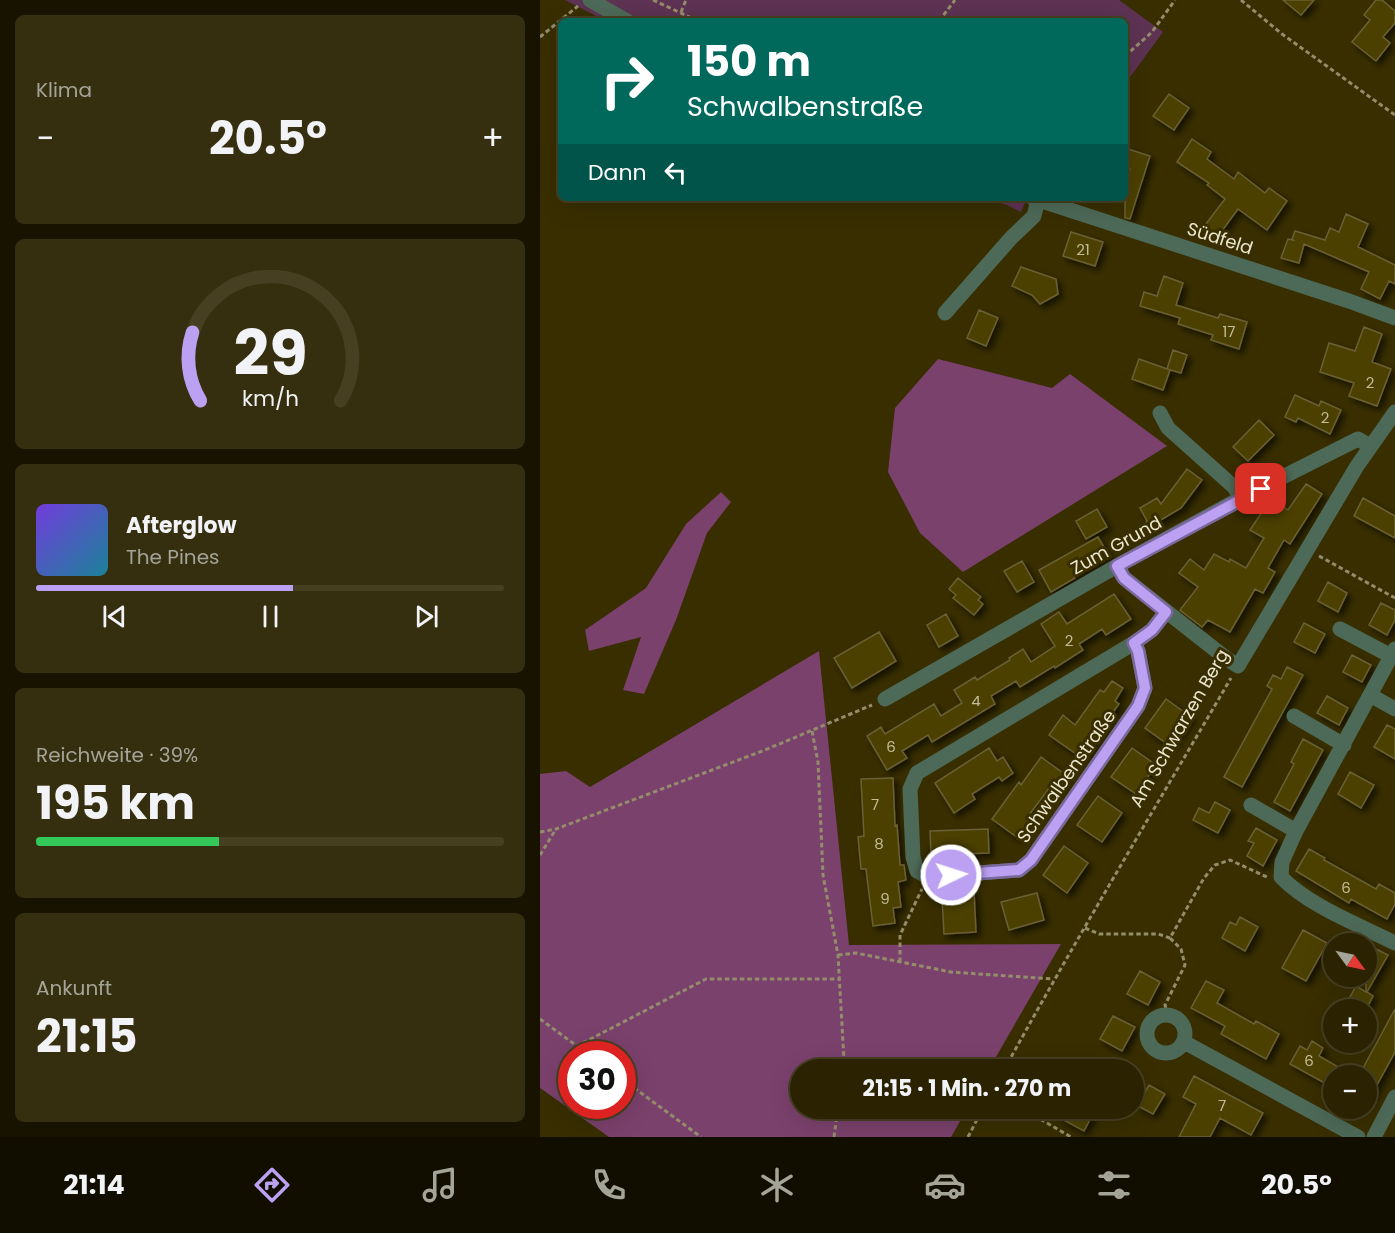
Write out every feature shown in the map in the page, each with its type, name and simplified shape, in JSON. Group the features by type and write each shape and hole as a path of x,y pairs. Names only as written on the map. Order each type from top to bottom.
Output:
{"street":[{"path":"590,0 622,18"},
{"path":"945,313 1011,238 1034,216 1035,201"},
{"name":"Südfeld","path":"1041,201 1395,318"},
{"path":"1160,412 1168,428 1234,487 1241,498"},
{"name":"Am Schwarzen Berg","path":"1238,666 1356,466 1394,413"},
{"name":"Zum Grund","path":"885,699 1241,498 1358,439 1370,446"},
{"path":"1117,566 1124,578 1238,666"},
{"path":"928,877 917,871 913,857 910,789 917,773 1134,643 1152,630 1166,612"},
{"path":"1340,629 1393,652 1296,831 1282,862 1281,877 1290,887 1321,906 1395,943"},
{"name":"Schwalbenstraße","path":"928,877 1019,870 1031,860 1138,706 1145,688 1138,651 1134,643"},
{"path":"1370,695 1395,709"},
{"path":"1294,716 1344,745"},
{"path":"1251,805 1296,831"},
{"path":"1168,1015 1174,1016 1183,1024 1185,1030 1184,1042 1175,1051 1169,1053 1157,1051 1152,1047 1147,1035 1151,1023 1156,1018 1168,1015"},
{"path":"1184,1042 1358,1137"},
{"path":"1374,1137 1395,1097"}],"path":[{"path":"563,18 585,0"},
{"path":"653,0 692,18"},
{"path":"681,12 686,0"},
{"path":"941,18 955,0"},
{"path":"1128,53 1152,32 1175,0"},
{"path":"1241,0 1282,34 1395,115"},
{"path":"540,37 558,22"},
{"path":"1307,549 1395,598"},
{"name":"Am Schwarzen Berg","path":"1010,1059 1053,980 1238,666"},
{"path":"540,832 556,829 765,750 885,699"},
{"path":"812,731 818,762 823,875 838,955 844,1059"},
{"path":"540,855 556,829"},
{"path":"1170,938 1204,878 1215,865 1230,860 1268,878 1281,877"},
{"path":"900,962 900,935 928,877"},
{"path":"1085,928 1099,933 1158,934 1170,938 1181,949 1185,965 1166,1005 1168,1015"},
{"path":"838,955 856,953 951,972 1053,980"},
{"path":"587,1041 706,979 840,979"},
{"path":"540,1019 570,1041"},
{"path":"636,1089 701,1137"},
{"path":"834,1137 836,1119"},
{"path":"968,1137 977,1119"},
{"path":"1040,1119 1071,1137"}],"shaded area":[{"path":"565,0 1119,0 1163,32 1128,80 1128,18 600,18"},
{"path":"994,201 1026,201 1021,212"},
{"path":"938,359 1052,388 1070,374 1167,446 963,572 920,533 888,472 895,408"},
{"path":"721,492 731,502 707,533 676,620 644,694 623,690 641,637 589,651 585,630 646,588 686,524"},
{"path":"819,651 849,945 1061,944 995,1059 790,1059 790,1119 961,1119 951,1137 609,1137 584,1119 636,1119 636,1041 558,1041 558,1101 540,1088 540,774 566,771 590,787"}],"building":[{"path":"1283,0 1314,0 1301,15"},
{"path":"1376,0 1382,0 1395,11 1395,23 1383,37 1390,43 1376,61 1352,42 1370,20 1364,15"},
{"path":"1169,94 1189,108 1174,130 1153,116"},
{"path":"1192,139 1211,152 1207,159 1234,179 1238,172 1265,193 1269,188 1287,201 1267,230 1238,209 1216,239 1202,229 1225,199 1207,185 1209,183 1177,162"},
{"path":"1128,149 1150,156 1130,219 1125,218 1125,201 1128,201 1130,169 1128,169"},
{"path":"1346,214 1368,224 1358,247 1395,265 1395,284 1389,281 1380,299 1361,289 1369,272 1304,244 1299,263 1281,258 1288,239 1293,240 1295,231 1325,240 1330,228 1339,232"},
{"path":"1071,232 1103,242 1095,266 1063,256"},
{"path":"1021,267 1056,279 1058,294 1040,304 1032,295 1012,286"},
{"path":"1164,276 1183,283 1176,305 1218,318 1220,314 1247,322 1239,349 1211,340 1213,335 1178,324 1180,318 1140,306 1144,292 1157,296"},
{"path":"979,310 998,318 986,346 967,338"},
{"path":"1364,327 1382,334 1372,362 1391,369 1377,406 1349,396 1354,383 1320,372 1329,343 1355,351"},
{"path":"1173,350 1187,355 1181,373 1167,369"},
{"path":"1139,359 1170,370 1163,390 1132,379"},
{"path":"1295,395 1319,406 1321,401 1341,410 1330,434 1298,418 1296,422 1285,417"},
{"path":"1259,420 1274,435 1248,461 1233,447"},
{"path":"1187,469 1202,480 1181,508 1139,533 1147,521 1140,508 1157,498 1161,504"},
{"path":"1306,484 1322,494 1290,544 1284,540 1268,568 1275,572 1263,593 1255,589 1230,632 1208,620 1202,627 1180,610 1198,587 1179,573 1190,559 1204,570 1214,554 1229,562 1230,559 1246,568 1264,538 1250,530 1266,506 1277,513 1282,506 1288,510"},
{"path":"1363,498 1395,516 1395,538 1354,516"},
{"path":"1097,509 1107,527 1086,539 1076,521"},
{"path":"1098,537 1109,556 1051,592 1039,570"},
{"path":"1022,561 1034,582 1017,592 1004,571"},
{"path":"958,578 981,597 978,600 983,604 974,615 953,598 956,595 949,589"},
{"path":"1328,582 1347,593 1338,612 1318,601"},
{"path":"1114,594 1131,619 1106,635 1102,629 1079,644 1083,650 1055,668 1054,666 1020,687 1016,681 991,696 995,704 932,742 928,735 902,751 907,758 887,770 867,736 881,727 885,734 934,704 941,716 962,703 954,690 975,677 977,680 1010,660 1009,658 1023,649 1031,662 1055,646 1041,624 1059,612 1067,624"},
{"path":"1381,603 1395,610 1395,620 1387,635 1369,625"},
{"path":"946,614 958,636 939,647 927,625"},
{"path":"1304,623 1325,634 1315,653 1294,642"},
{"path":"879,632 896,661 852,688 834,658"},
{"path":"1352,655 1371,665 1362,682 1343,672"},
{"path":"1287,667 1303,675 1242,787 1224,777 1272,689 1267,686 1273,675 1281,679"},
{"path":"1112,681 1123,688 1115,701 1119,704 1082,758 1049,735 1063,715 1075,725 1100,690 1104,692"},
{"path":"1327,696 1348,708 1339,725 1317,713"},
{"path":"1166,699 1191,717 1170,746 1145,728"},
{"path":"1387,725 1395,729 1395,759 1374,747"},
{"path":"1303,739 1323,750 1290,811 1274,802 1294,764 1291,762"},
{"path":"989,748 997,761 1003,757 1013,773 1002,781 999,777 972,794 975,799 954,813 935,783"},
{"path":"1132,748 1156,765 1136,794 1111,777"},
{"path":"1041,757 1067,776 1056,791 1050,787 1029,815 1033,817 1018,838 992,819"},
{"path":"1350,772 1374,785 1361,808 1338,794"},
{"path":"893,778 895,826 897,825 900,865 904,865 906,880 898,882 901,907 893,908 895,923 873,926 866,869 861,869 858,837 864,836 861,779"},
{"path":"1098,796 1122,813 1102,842 1077,825"},
{"path":"1215,802 1230,810 1218,833 1193,820 1199,808 1209,813"},
{"path":"1256,828 1277,840 1263,866 1247,856 1254,843 1248,841"},
{"path":"988,829 989,853 931,855 930,831"},
{"path":"1064,846 1088,863 1067,893 1043,875"},
{"path":"1309,849 1376,889 1379,884 1395,893 1395,904 1387,919 1351,899 1349,903 1296,871"},
{"path":"974,891 976,932 944,934 942,897 959,896 958,892"},
{"path":"1037,893 1044,920 1009,930 1001,902"},
{"path":"1240,917 1258,927 1245,951 1222,938 1230,922 1236,925"},
{"path":"1303,930 1323,941 1323,950 1306,981 1282,968"},
{"path":"1377,950 1388,955 1377,974"},
{"path":"1140,971 1160,982 1148,1005 1127,994"},
{"path":"1206,981 1224,990 1217,1003 1254,1024 1256,1021 1279,1034 1266,1059 1221,1034 1225,1026 1191,1008"},
{"path":"1355,987 1366,992 1366,987 1370,987 1367,992 1373,996 1372,999 1349,999"},
{"path":"1395,1009 1395,1052 1377,1085 1377,1065 1365,1065 1371,1053 1377,1053 1377,1042"},
{"path":"1113,1016 1135,1027 1122,1051 1100,1039"},
{"path":"1312,1041 1323,1048 1319,1056 1335,1065 1323,1065 1323,1082 1290,1064 1300,1046 1307,1050"},
{"path":"1194,1076 1263,1113 1251,1135 1220,1118 1210,1137 1179,1137 1196,1104 1183,1097"},
{"path":"1149,1085 1165,1094 1153,1114 1144,1109 1144,1095"},
{"path":"1062,1119 1090,1119 1084,1131"}],"route":[{"path":"951,875 1019,870 1031,860 1138,706 1145,688 1138,651 1134,643 1152,630 1166,612 1124,578 1117,566 1261,489"}]}
